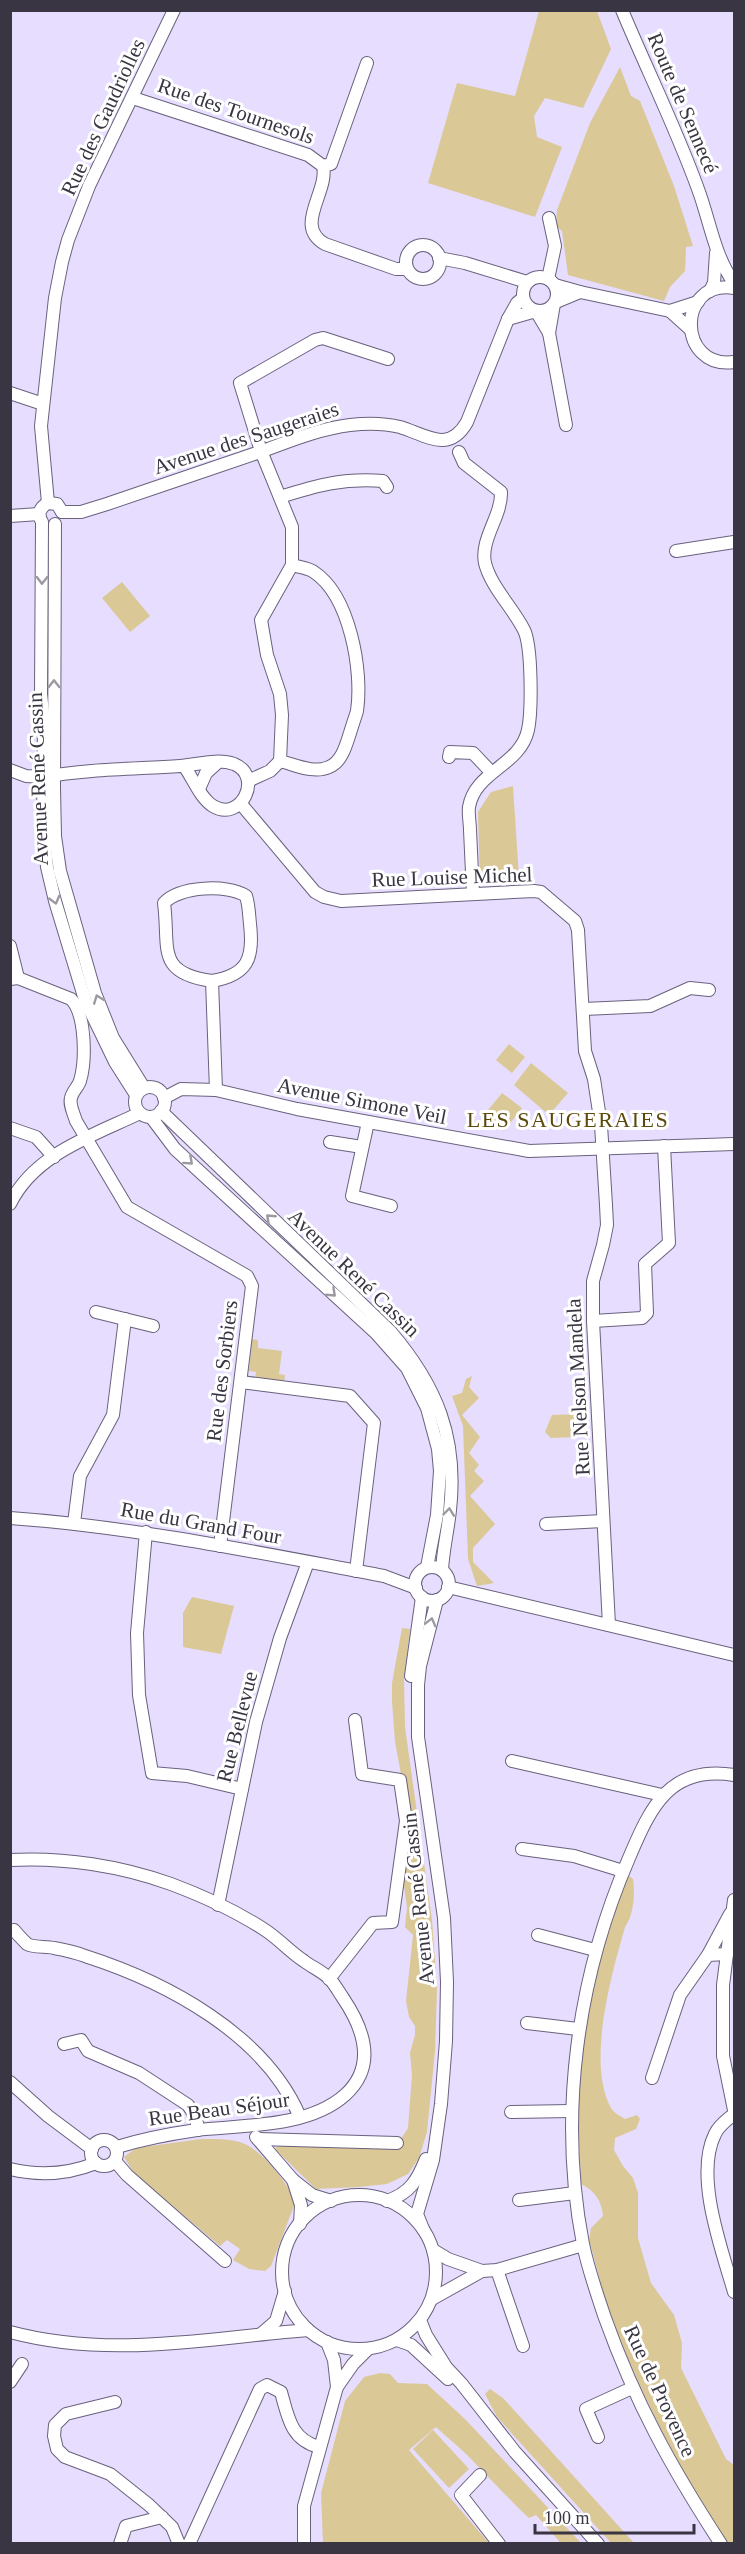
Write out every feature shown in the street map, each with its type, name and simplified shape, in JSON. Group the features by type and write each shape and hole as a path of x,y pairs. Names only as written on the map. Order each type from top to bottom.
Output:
{"street":[{"name":"Rue des Gaudriolles","path":"43,404 55,298 68,240 89,186 134,98 174,10"},
{"name":"Route de Sennecé","path":"622,10 698,189 725,269 735,283"},
{"name":"Rue des Tournesols","path":"134,98 308,154 323,165 331,164 367,63"},
{"name":"Rue des Tournesols","path":"323,165 324,179 311,219 312,233 317,240 396,269 406,269 414,278 420,279 431,277 439,269 440,258"},
{"path":"549,218 555,246 551,282 557,296 549,333"},
{"path":"406,269 408,253 417,246 428,246 440,258 465,263 527,282"},
{"name":"Route de Sennecé","path":"710,291 714,282 716,246"},
{"path":"566,425 549,333 536,311 528,306 523,298 527,282 537,277 580,292 669,311 690,329"},
{"path":"735,288 719,288 710,291 698,302 690,319 693,340 699,350 735,374"},
{"path":"508,319 546,310 555,303 580,292"},
{"path":"459,452 462,431 508,319 517,303 523,298"},
{"path":"669,311 698,302"},
{"path":"248,781 270,771 280,761 282,715 280,694 267,655 261,620 292,565 292,527 261,452 240,383 315,340 323,338 388,358"},
{"path":"719,362 735,362"},
{"path":"10,393 43,404 41,448 48,503"},
{"name":"Avenue des Saugeraies","path":"62,512 81,512 317,433 348,425 368,423 398,426 444,441 454,451 459,452 464,463 501,492 501,501 485,548 485,561 491,577 515,614 527,640 530,709 528,729 524,743 503,766 492,772"},
{"path":"444,441 462,431"},
{"path":"280,497 332,482 353,479 383,481 387,487"},
{"path":"10,516 46,520 60,519 62,512 57,504 48,503 40,509 46,520"},
{"name":"Avenue René Cassin","path":"46,520 48,776 45,849 55,901 85,1000 115,1062 140,1092"},
{"path":"676,551 735,542"},
{"path":"280,761 315,770 330,767 338,761 346,746 357,711 354,641 347,620 330,590 314,572 292,565"},
{"path":"449,757 450,752 473,753 492,772 474,794 469,807 473,894"},
{"path":"10,770 26,776 48,776 217,763 233,764 240,768 248,781 248,793 241,804 235,808 220,809 207,801 184,766"},
{"path":"199,789 206,773 217,763"},
{"name":"Rue Louise Michel","path":"241,804 309,885 324,897 357,900 541,892 575,921 578,930 585,1051 594,1079 604,1149"},
{"path":"232,889 246,896 252,947 250,958 242,970 227,978 212,981 187,976 171,963 167,952 164,903 171,896 193,890 232,889"},
{"path":"10,946 14,978"},
{"name":"Rue des Sorbiers","path":"14,978 70,999 75,1003 82,1031 83,1059 80,1081 71,1098 76,1121 127,1207 247,1276 252,1286 220,1546"},
{"path":"212,981 216,1089"},
{"path":"584,1009 650,1006 690,988 709,990"},
{"path":"10,1203 32,1172 54,1156 87,1138 151,1114 164,1098 154,1087 140,1092 135,1105 151,1114"},
{"name":"Avenue Simone Veil","path":"164,1098 181,1089 216,1089 297,1109 529,1151 735,1144"},
{"name":"Avenue René Cassin","path":"151,1114 175,1149 376,1333 407,1368 427,1408 438,1449 440,1471 437,1515 423,1570"},
{"name":"Avenue René Cassin","path":"151,1114 390,1331 422,1371 446,1428 452,1470 450,1511 442,1570"},
{"path":"368,1122 352,1196 391,1206"},
{"path":"10,1128 36,1137 54,1156"},
{"path":"330,1142 362,1147"},
{"path":"593,1321 642,1318 647,1313 645,1264 669,1243 664,1146"},
{"name":"Rue Nelson Mandela","path":"604,1149 607,1225 593,1281 593,1321 609,1625"},
{"path":"96,1312 153,1326"},
{"path":"74,1522 80,1476 113,1415 125,1319"},
{"path":"241,1382 350,1396 374,1423 356,1571"},
{"name":"Rue du Grand Four","path":"10,1518 74,1522 146,1532 384,1576 419,1593"},
{"path":"546,1524 603,1521"},
{"path":"146,1532 137,1633 140,1695 152,1773 187,1776 242,1789"},
{"name":"Rue Bellevue","path":"218,1905 256,1722 277,1649 308,1562"},
{"path":"423,1570 442,1570 448,1578 446,1593 437,1600 419,1593 415,1581 423,1570"},
{"name":"Rue du Grand Four","path":"384,1576 423,1570"},
{"path":"448,1587 735,1655"},
{"name":"Avenue René Cassin","path":"387,2200 403,2195 419,2176 426,2158 431,2138 440,2035 441,1975 437,1929 412,1735 411,1683 419,1593"},
{"name":"Avenue René Cassin","path":"423,2229 417,2214 433,2160 441,2104 446,2041 447,1982 444,1918 418,1737 420,1666 437,1600"},
{"path":"355,1720 362,1773"},
{"path":"512,1761 662,1795"},
{"path":"330,1979 373,1923 392,1922 406,1821 400,1780 348,1770"},
{"name":"Rue de Provence","path":"720,2544 664,2454 632,2388 600,2304 583,2245 576,2193 572,2110 578,2029 595,1950 623,1871 641,1830 662,1795 682,1781 699,1773 735,1775"},
{"path":"522,1849 574,1856 623,1871"},
{"name":"Rue Beau Séjour","path":"10,1860 33,1859 86,1864 125,1872 169,1883 218,1905 267,1931 330,1979 353,2013 363,2036 366,2049 364,2060 354,2085 344,2096 329,2106 300,2117 247,2127 198,2130 142,2139 117,2147"},
{"path":"733,1905 723,1985 723,2056 735,2112 722,2123 714,2135 708,2181 714,2226 735,2292"},
{"path":"652,2078 680,1995 708,1955 733,1905"},
{"path":"14,1930 29,1945 53,1947 83,1955 124,1970 179,1995 195,2005 255,2053 280,2080 293,2100 300,2117"},
{"path":"538,1935 595,1950"},
{"path":"708,1955 727,1954"},
{"path":"527,2023 578,2029"},
{"path":"64,2044 81,2040 88,2051 139,2073 188,2104 196,2117 198,2130"},
{"path":"10,2082 92,2149"},
{"path":"511,2112 572,2110"},
{"path":"247,2127 294,2180 312,2195 331,2201"},
{"path":"258,2139 397,2143"},
{"path":"115,2161 104,2166 96,2163 92,2156 92,2149 97,2142 104,2140 117,2147 115,2161 127,2175 225,2261"},
{"path":"10,2169 30,2174 77,2170 96,2163"},
{"path":"294,2180 301,2205 300,2224"},
{"path":"519,2200 576,2193"},
{"path":"350,2196 369,2196 387,2200 404,2209 423,2229 434,2250 436,2275 432,2299 420,2320 397,2340 368,2349 341,2347 327,2342 308,2330 296,2316 285,2291 283,2261 289,2241 300,2224 314,2210 331,2201 350,2196"},
{"path":"434,2250 448,2259 482,2271 497,2270 583,2245"},
{"path":"497,2270 523,2346"},
{"path":"432,2299 482,2271"},
{"path":"261,2334 276,2320 285,2291"},
{"path":"420,2320 426,2335 446,2367 462,2383 515,2452 598,2544"},
{"path":"10,2332 68,2344 108,2347 190,2343 308,2330"},
{"path":"397,2340 411,2345 482,2411"},
{"path":"327,2342 334,2360 337,2387"},
{"path":"304,2544 304,2506 337,2387 353,2364 368,2349"},
{"path":"10,2382 22,2364"},
{"path":"189,2544 260,2389 267,2385 281,2392 292,2430 309,2445 319,2447"},
{"path":"598,2437 586,2409 632,2388"},
{"path":"115,2402 66,2414 55,2425 54,2436 57,2449 66,2457 110,2474 172,2527 179,2544"},
{"path":"480,2475 462,2495 499,2544"},
{"path":"120,2544 126,2526 162,2517"}],"shaded area":[{"path":"539,11 597,11 611,49 583,108 545,98 534,116 537,137 562,147 535,217 428,183 457,83 515,96"},
{"path":"620,67 631,96 640,101 674,186 693,246 686,247 685,271 670,287 664,301 568,275 562,231 556,226 557,210 590,123"},
{"path":"122,582 150,616 130,632 102,598"},
{"path":"513,786 519,877 480,884 478,812 491,792"},
{"path":"509,1044 525,1057 512,1073 496,1060"},
{"path":"531,1063 568,1093 549,1115 514,1085"},
{"path":"502,1093 522,1108 504,1131 484,1115"},
{"path":"252,1339 258,1340 258,1348 282,1351 279,1374 285,1375 284,1382 255,1379 256,1372 249,1371"},
{"path":"472,1376 469,1387 479,1398 462,1415 480,1437 469,1453 479,1465 474,1471 484,1481 470,1496 495,1524 473,1548 473,1562 494,1583 477,1586 468,1559 463,1426 452,1396 462,1393 466,1379"},
{"path":"580,1414 580,1437 551,1438 545,1432 552,1415"},
{"path":"192,1597 234,1606 221,1654 183,1647 183,1613"},
{"path":"402,1628 410,1629 404,1679 405,1727 432,1920 437,1989 435,2051 427,2132 419,2158 408,2174 387,2184 316,2189 276,2150 276,2147 282,2146 282,2143 395,2148 408,2128 412,2075 410,2053 415,2026 409,2017 406,2001 413,1935 405,1927 407,1907 403,1879 410,1822 395,1742 392,1701 392,1683"},
{"path":"628,1875 633,1879 633,1904 614,1968 604,2018 601,2067 604,2089 611,2108 615,2112 625,2119 637,2115 640,2119 636,2129 615,2138 614,2150 633,2178 638,2193 638,2238 651,2283 674,2315 682,2343 681,2368 726,2459 734,2465 734,2543 727,2543 710,2516 647,2401 609,2310 589,2240 591,2228 603,2216 596,2197 590,2189 581,2184 579,2064 581,2044 586,2005 595,1967"},
{"path":"201,2139 230,2140 254,2149 283,2180 293,2196 295,2203 271,2266 265,2271 249,2269 233,2260 240,2249 227,2240 220,2246 141,2179 124,2157 136,2148"},
{"path":"380,2373 390,2374 398,2383 427,2384 466,2420 581,2543 559,2543 536,2515 529,2518 436,2427 409,2450 489,2543 323,2543 321,2493 345,2401 364,2377"},
{"path":"490,2389 503,2398 634,2543 611,2543 497,2417 485,2394"},
{"path":"433,2430 469,2469 449,2488 413,2449"}],"district":[{"name":"LES SAUGERAIES","path":"568,1119"}]}
